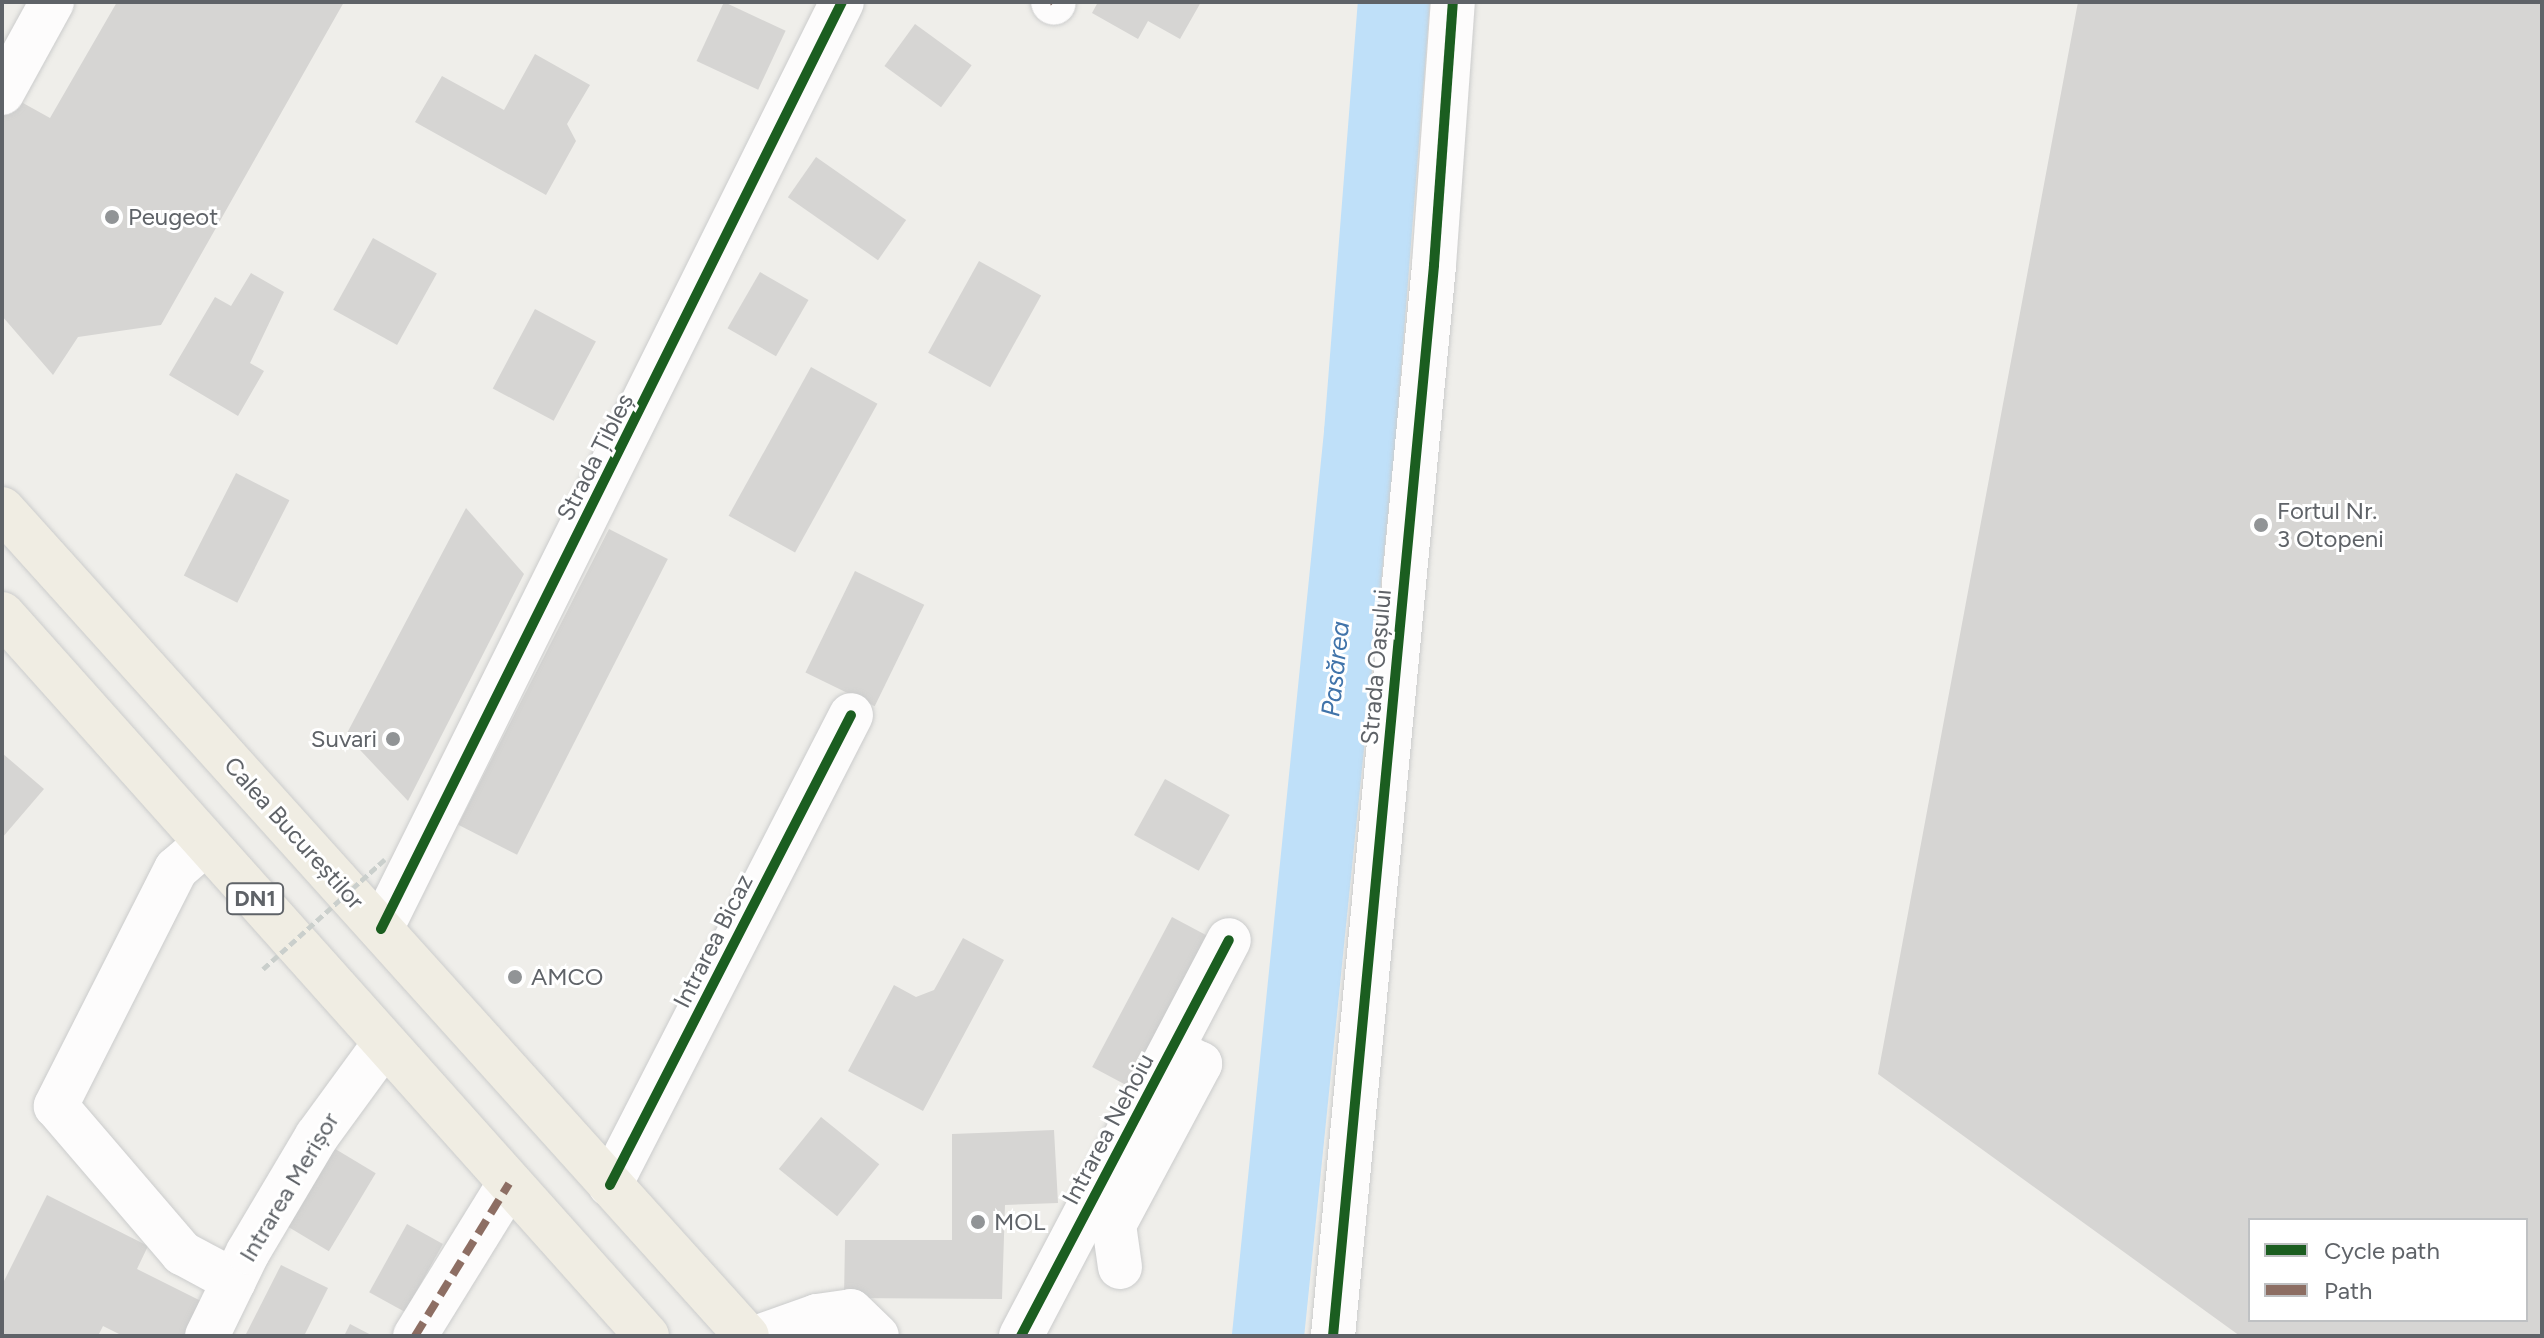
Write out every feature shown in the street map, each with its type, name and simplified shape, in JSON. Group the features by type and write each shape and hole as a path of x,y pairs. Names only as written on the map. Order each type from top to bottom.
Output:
{"highway":[{"name":"Calea Bucureștilor","path":"2,509 747,1336"},
{"name":"DN1","path":"2,614 647,1336"}],"street":[{"path":"2,93 52,2"},
{"name":"Strada Țibleș","path":"381,929 842,2"},
{"name":"Strada Oașului","path":"1333,1336 1433,281 1453,2"},
{"name":"Intrarea Bicaz","path":"610,1185 851,715"},
{"path":"205,844 176,869 56,1106 182,1253 234,1281"},
{"name":"Intrarea Nehoiu","path":"1021,1336 1229,940"},
{"name":"Intrarea Merișor","path":"207,1336 234,1281 317,1136 384,1044"},
{"path":"1120,1267 1114,1225 1200,1064 1172,1050"},
{"path":"415,1336 509,1184"},
{"path":"761,1336 817,1316 851,1311 877,1336"}],"path":[{"path":"263,969 385,859"}],"building":[{"name":"Peugeot","path":"117,2 344,2 161,325 78,337 53,375 2,316 2,118 14,98 50,118"},
{"path":"724,2 786,31 758,90 697,61"},
{"path":"1098,2 1201,2 1180,39 1148,21 1138,39 1092,13"},
{"name":"Fortul Nr. 3 Otopeni","path":"2078,2 2542,2 2542,1336 2240,1336 1878,1074"},
{"path":"915,24 972,65 941,107 884,66"},
{"path":"535,54 590,85 567,124 576,141 546,195 415,122 442,76 504,110"},
{"path":"816,157 906,220 878,260 788,197"},
{"path":"373,238 437,273 397,345 333,310"},
{"path":"979,261 1041,295 990,387 928,353"},
{"path":"760,272 808,300 776,356 728,328"},
{"path":"251,273 284,292 250,363 264,371 238,416 169,375 215,297 231,306"},
{"path":"535,309 596,341 554,421 493,388"},
{"path":"811,367 877,404 795,553 729,516"},
{"path":"236,473 289,500 237,603 184,575"},
{"path":"466,508 524,574 408,801 346,735"},
{"path":"609,529 668,559 517,855 458,825"},
{"path":"855,571 924,605 875,706 805,673"},
{"path":"2,753 44,789 2,838"},
{"path":"1165,779 1230,815 1199,871 1134,835"},
{"path":"1172,917 1208,936 1128,1086 1092,1067"},
{"path":"963,938 1004,960 923,1111 848,1071 894,985 916,997 934,990"},
{"path":"821,1117 879,1164 837,1216 779,1169"},
{"name":"MOL","path":"1054,1130 1058,1203 1005,1205 1002,1299 844,1298 845,1240 952,1240 952,1134"},
{"path":"332,1147 376,1173 329,1251 285,1225"},
{"path":"47,1195 148,1246 137,1269 205,1303 188,1336 123,1336 103,1326 98,1336 2,1336 2,1285"},
{"path":"407,1224 443,1244 405,1312 369,1292"},
{"path":"281,1265 328,1288 304,1336 245,1336"},
{"path":"350,1324 373,1336 344,1336"}],"waterway":[{"name":"Pasărea","path":"1268,1336 1360,433 1394,2"}],"marked path":[{"path":"415,1336 509,1184"}],"cycle path":[{"path":"381,929 842,2"},
{"path":"1333,1336 1434,265 1453,2"},
{"path":"610,1185 851,715"},
{"path":"1021,1336 1229,940"}],"place":[{"name":"Peugeot","path":"112,217"},
{"name":"Fortul Nr. 3 Otopeni","path":"2261,525"},
{"name":"Suvari","path":"393,739"},
{"name":"AMCO","path":"515,977"},
{"name":"MOL","path":"978,1222"}]}
